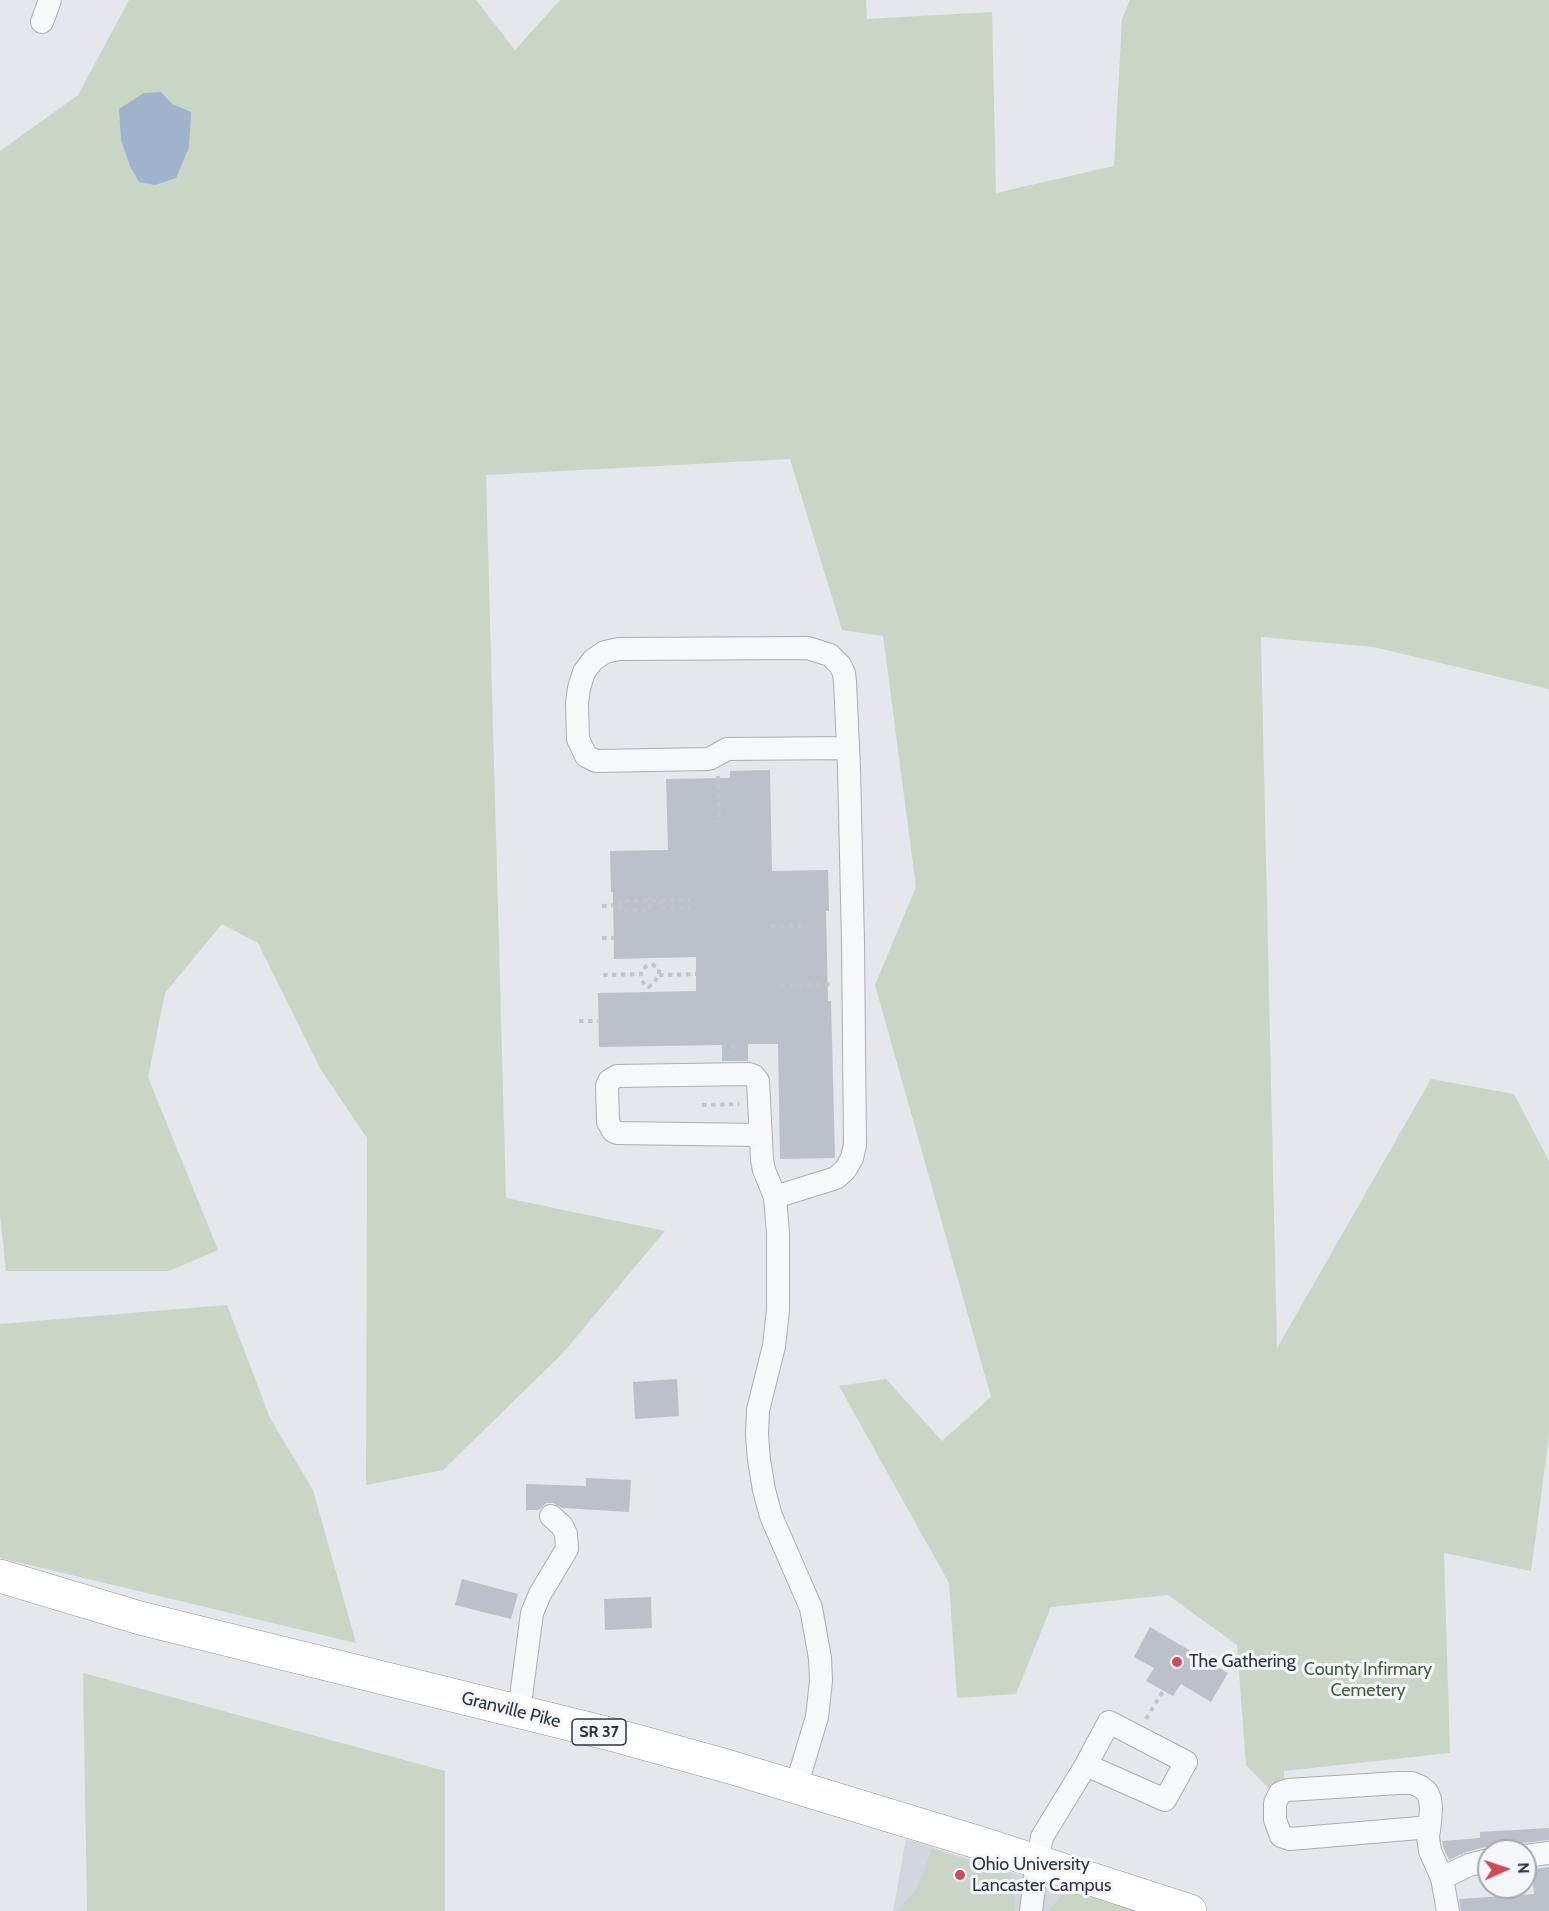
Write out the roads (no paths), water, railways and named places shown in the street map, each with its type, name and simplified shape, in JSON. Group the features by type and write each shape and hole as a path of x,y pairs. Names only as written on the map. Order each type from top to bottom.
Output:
{"highway":[{"name":"Granville Pike","path":"0,1576 140,1618 652,1746 980,1843 1190,1911"}],"lane":[{"path":"42,22 50,0"},
{"path":"775,1197 836,1178 845,1170 852,1158 855,1145 853,942 848,748 844,673 836,659 816,649 613,650 600,656 588,666 579,688 578,739 586,756 596,761 707,759 727,749 848,748"},
{"path":"760,1135 617,1133 612,1131 608,1122 607,1086 609,1081 617,1076 752,1074 758,1081 761,1152 764,1170 775,1197 778,1233 778,1310 774,1346 758,1410 759,1460 771,1515 811,1608 820,1658 821,1681 817,1717 796,1787"},
{"path":"519,1712 532,1613 540,1594 567,1549 566,1534 562,1526 551,1516"},
{"path":"1031,1911 1042,1837 1109,1722 1186,1762 1165,1800 1086,1765"},
{"path":"1429,1830 1419,1828 1290,1839 1281,1836 1275,1820 1275,1803 1280,1793 1288,1790 1412,1783 1421,1787 1427,1792 1430,1800 1430,1851 1442,1878 1448,1911"},
{"path":"1442,1878 1477,1863"}],"water":[{"path":"161,92 172,104 191,112 189,147 176,178 155,185 139,182 130,166 121,140 119,109 144,93"}],"place":[{"name":"The Gathering","path":"1177,1662"},
{"name":"Ohio University Lancaster Campus","path":"960,1875"}],"park label":[{"name":"County Infirmary Cemetery","path":"1368,1680"}]}
